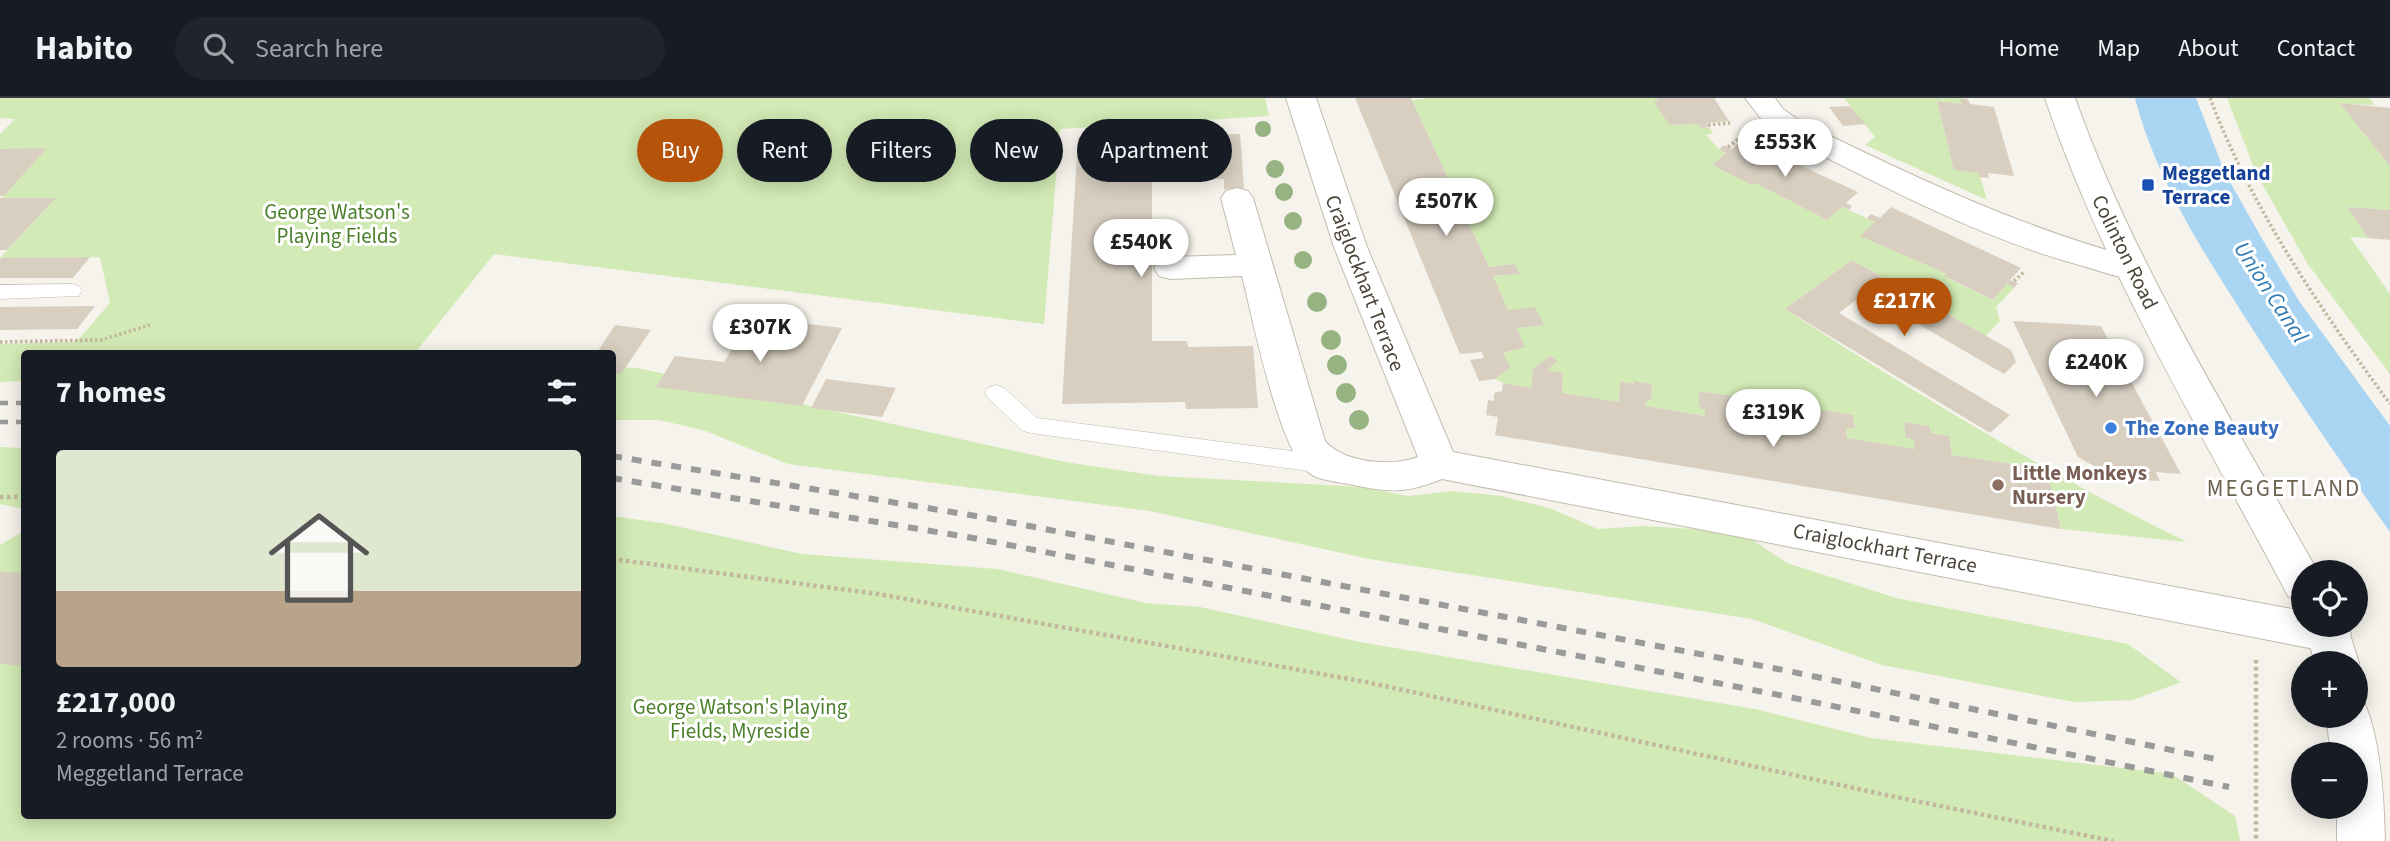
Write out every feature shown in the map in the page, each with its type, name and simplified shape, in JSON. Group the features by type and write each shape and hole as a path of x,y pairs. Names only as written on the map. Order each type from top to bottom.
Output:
{"street":[{"name":"Craiglockhart Terrace","path":"1301,98 1316,157 1415,412 1440,464"},
{"path":"1760,98 1773,115 1789,127 1933,195 2049,246 2130,268"},
{"name":"Colinton Road","path":"2060,98 2084,167 2130,268 2291,562"},
{"path":"1237,198 1300,425 1309,448 1323,464"},
{"path":"1171,268 1256,265"},
{"name":"Craiglockhart Terrace","path":"1323,464 1388,478 1417,473 1440,464 2255,619 2331,641"},
{"path":"2361,819 2361,841"}],"lane":[{"path":"0,292 72,291"},
{"path":"996,393 1031,425 1323,464"}],"path":[{"path":"2210,98 2228,149 2264,217 2312,295 2390,404"},
{"path":"1708,125 1730,123"},
{"path":"1728,147 1740,138"},
{"path":"2014,281 2024,272 2035,276"},
{"path":"0,342 101,340 150,325"},
{"path":"0,497 21,496"},
{"path":"616,560 877,594 1366,682 2112,841"},
{"path":"2255,619 2256,841"}],"green space":[{"name":"George Watson's Playing Fields","path":"0,98 1265,98 1269,116 1221,119 1077,119 1077,128 1063,129 1063,119 970,119 970,182 1056,182 1044,324 494,254 417,350 21,350 21,381 0,382 0,344 76,342 110,303 100,257 0,258 55,199 2,198 46,149 0,149 0,134 15,119 0,118"},
{"path":"1657,98 1655,101 1669,125 1698,124 1701,128 1709,127 1713,133 1706,135 1726,153 1712,165 1755,183 1827,220 1842,207 1875,222 1861,236 1947,274 1945,277 1993,300 2007,284 2014,288 1996,307 2000,321 1986,336 1852,260 1785,309 1983,432 2084,489 2187,542 2061,529 2048,475 2034,473 2032,467 1952,455 1949,436 1931,433 1929,426 1904,422 1906,438 1913,439 1915,449 1847,438 1846,428 1855,429 1853,415 1796,406 1797,420 1804,422 1804,431 1740,421 1740,412 1746,412 1745,398 1699,391 1699,406 1705,411 1705,416 1646,406 1646,402 1651,398 1652,384 1635,381 1634,384 1620,382 1619,402 1562,393 1563,373 1547,370 1558,361 1550,356 1533,368 1531,388 1495,379 1511,367 1503,353 1512,351 1517,328 1544,325 1508,310 1493,276 1519,274 1515,264 1489,267 1412,100"},
{"path":"1844,98 1968,98 1961,99 1962,104 1937,101 1954,169 1979,173 1987,200 1865,145 1875,137"},
{"path":"2227,98 2369,98 2375,105 2341,104 2390,167 2390,210 2347,207 2368,238 2350,237 2390,294 2390,374 2307,263 2256,173"},
{"path":"616,367 638,368 1065,462 1159,476 1363,487 1408,496 1453,491 1501,496 1552,509 1598,529 1645,526 1741,532 1787,563 1896,598 2128,644 2181,682 2133,700 2074,702 1882,665 1752,619 1369,559 1150,511 788,464 703,430 659,420 616,420"},
{"path":"0,447 21,448 21,508 0,504"},
{"name":"George Watson's Playing Fields, Myreside","path":"616,516 662,523 802,554 997,569 1146,603 1200,607 1360,642 1755,709 1871,738 2172,774 2235,816 2240,841 0,841 0,545 21,533 21,819 616,819"}],"water":[{"name":"Union Canal","path":"2135,98 2196,98 2225,173 2261,237 2299,301 2390,426 2390,532 2284,377 2199,244 2156,158"}],"building":[{"path":"1355,98 1411,98 1489,267 1515,264 1520,274 1493,276 1508,310 1535,307 1544,325 1517,328 1525,347 1503,353 1511,367 1495,379 1479,381 1470,360 1484,358 1482,352 1460,354"},
{"path":"1657,98 1714,98 1729,121 1706,123 1709,127 1701,128 1698,124 1669,125 1654,101 1658,100"},
{"path":"1960,99 1968,99 1970,104 1994,107 2014,176 1988,173 1989,178 1979,177 1979,173 1954,170 1937,101 1962,104"},
{"path":"2340,103 2390,108 2390,167"},
{"path":"1850,106 1865,124 1843,126 1829,107"},
{"path":"1232,134 1240,134 1244,188 1224,189 1224,182 1232,182"},
{"path":"1743,139 1858,192 1846,203 1852,206 1849,210 1842,207 1827,220 1755,183 1752,185 1712,165 1726,153 1719,149 1724,145 1732,149"},
{"path":"47,148 4,196 0,196 0,149"},
{"path":"1077,154 1077,182 1152,182 1152,341 1187,341 1188,347 1253,346 1258,408 1186,409 1185,402 1062,404"},
{"path":"0,198 56,198 7,250 0,250"},
{"path":"1891,207 2021,268 2010,280 2018,283 2014,288 2007,284 1993,300 1944,276 1947,274 1860,236 1875,222 1867,218 1871,214 1880,218"},
{"path":"2347,207 2390,210 2390,240 2368,238"},
{"path":"90,257 73,278 0,278 0,258"},
{"path":"1852,260 2011,350 2016,362 2004,374 1865,293 1839,313 2010,415 1990,433 1785,309"},
{"path":"95,306 77,329 0,330 0,307"},
{"path":"751,317 842,328 802,406 656,387 675,356 724,362"},
{"path":"2013,321 2101,326 2181,474 2156,472 2160,481 2142,480 2138,471 2099,469 2078,457"},
{"path":"615,325 651,330 621,374 616,374 616,350 599,350"},
{"path":"1550,356 1558,361 1547,370 1563,373 1562,393 1619,402 1620,382 1634,384 1634,381 1652,384 1651,398 1646,402 1646,406 1705,416 1705,411 1699,406 1699,391 1745,398 1746,413 1740,412 1740,421 1804,431 1804,422 1797,420 1796,406 1822,410 1853,415 1855,429 1846,428 1847,438 1915,449 1913,439 1906,438 1904,422 1929,426 1931,433 1949,436 1952,455 2032,467 2034,473 2048,475 2061,529 1495,435 1498,417 1486,415 1488,400 1494,401 1494,393 1502,391 1503,383 1531,388 1533,368"},
{"path":"826,379 896,388 882,417 811,408"},
{"path":"0,572 21,573 21,666 0,664"}],"railway":[{"path":"0,403 21,403"},
{"path":"0,422 21,422"},
{"path":"616,457 982,517 1783,670 2220,760"},
{"path":"616,479 973,538 1784,696 2229,787"}],"place":[{"name":"Meggetland Terrace","path":"2148,185"},
{"name":"The Zone Beauty","path":"2111,428"},
{"name":"Little Monkeys Nursery","path":"1998,485"}],"district":[{"name":"MEGGETLAND","path":"2284,488"}]}
